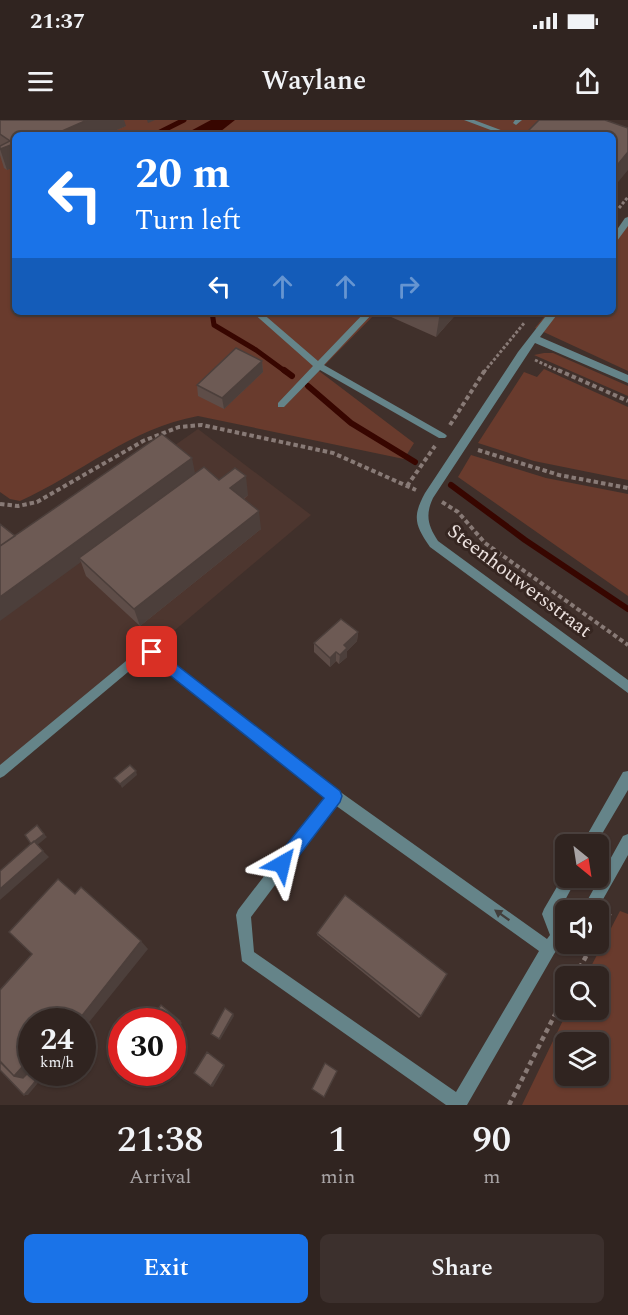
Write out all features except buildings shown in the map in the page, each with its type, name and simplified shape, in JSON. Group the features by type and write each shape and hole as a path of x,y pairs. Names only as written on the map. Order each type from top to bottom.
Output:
{"street":[{"path":"616,235 628,220"},
{"name":"Steenhouwersstraat","path":"552,315 521,354 429,496 421,511 422,527 434,544 628,687"},
{"path":"533,338 628,379"},
{"path":"152,652 334,796 555,938"},
{"path":"595,834 628,777"},
{"path":"334,796 243,915 247,956 458,1105 555,945"},
{"path":"595,900 628,841"},
{"path":"555,904 549,914 555,931"}],"lane":[{"path":"467,120 502,132"},
{"path":"260,315 318,365 442,436"},
{"path":"281,405 367,315"},
{"path":"0,772 130,664"}],"path":[{"path":"407,486 482,374 526,321"},
{"path":"504,346 628,401"},
{"path":"0,504 9,507 36,502 143,441 179,427 202,424 333,453 450,506 485,543 628,645"},
{"path":"462,444 559,475 628,488"},
{"path":"509,1105 555,1015"}],"shaded area":[{"path":"0,120 542,120 544,132 12,132 12,315 374,315 319,371 414,443 404,459 198,416 174,422 128,441 20,501 10,499 0,492"},
{"path":"211,120 235,120 220,132 189,132"},
{"path":"628,216 628,371 535,328 546,315 616,315 616,231"},
{"path":"553,353 628,386 628,396 534,355"},
{"path":"544,369 628,407 628,480 534,461 478,443 524,372 537,377"},
{"path":"198,429 311,515 0,778 0,568"},
{"path":"471,455 546,478 628,494 628,596 458,477"},
{"path":"620,911 628,914 628,1105 522,1105 555,1037 555,1086 609,1086 609,1032 557,1032 563,1020 609,1020 609,966 591,966 598,954 609,954 609,932"}],"waterway":[{"path":"160,132 184,120"},
{"path":"212,315 214,325 256,350 286,372"},
{"path":"284,370 292,376"},
{"path":"308,386 351,423 415,462"},
{"path":"451,485 525,540 628,609"}],"route":[{"path":"152,652 334,796 282,864"}]}
